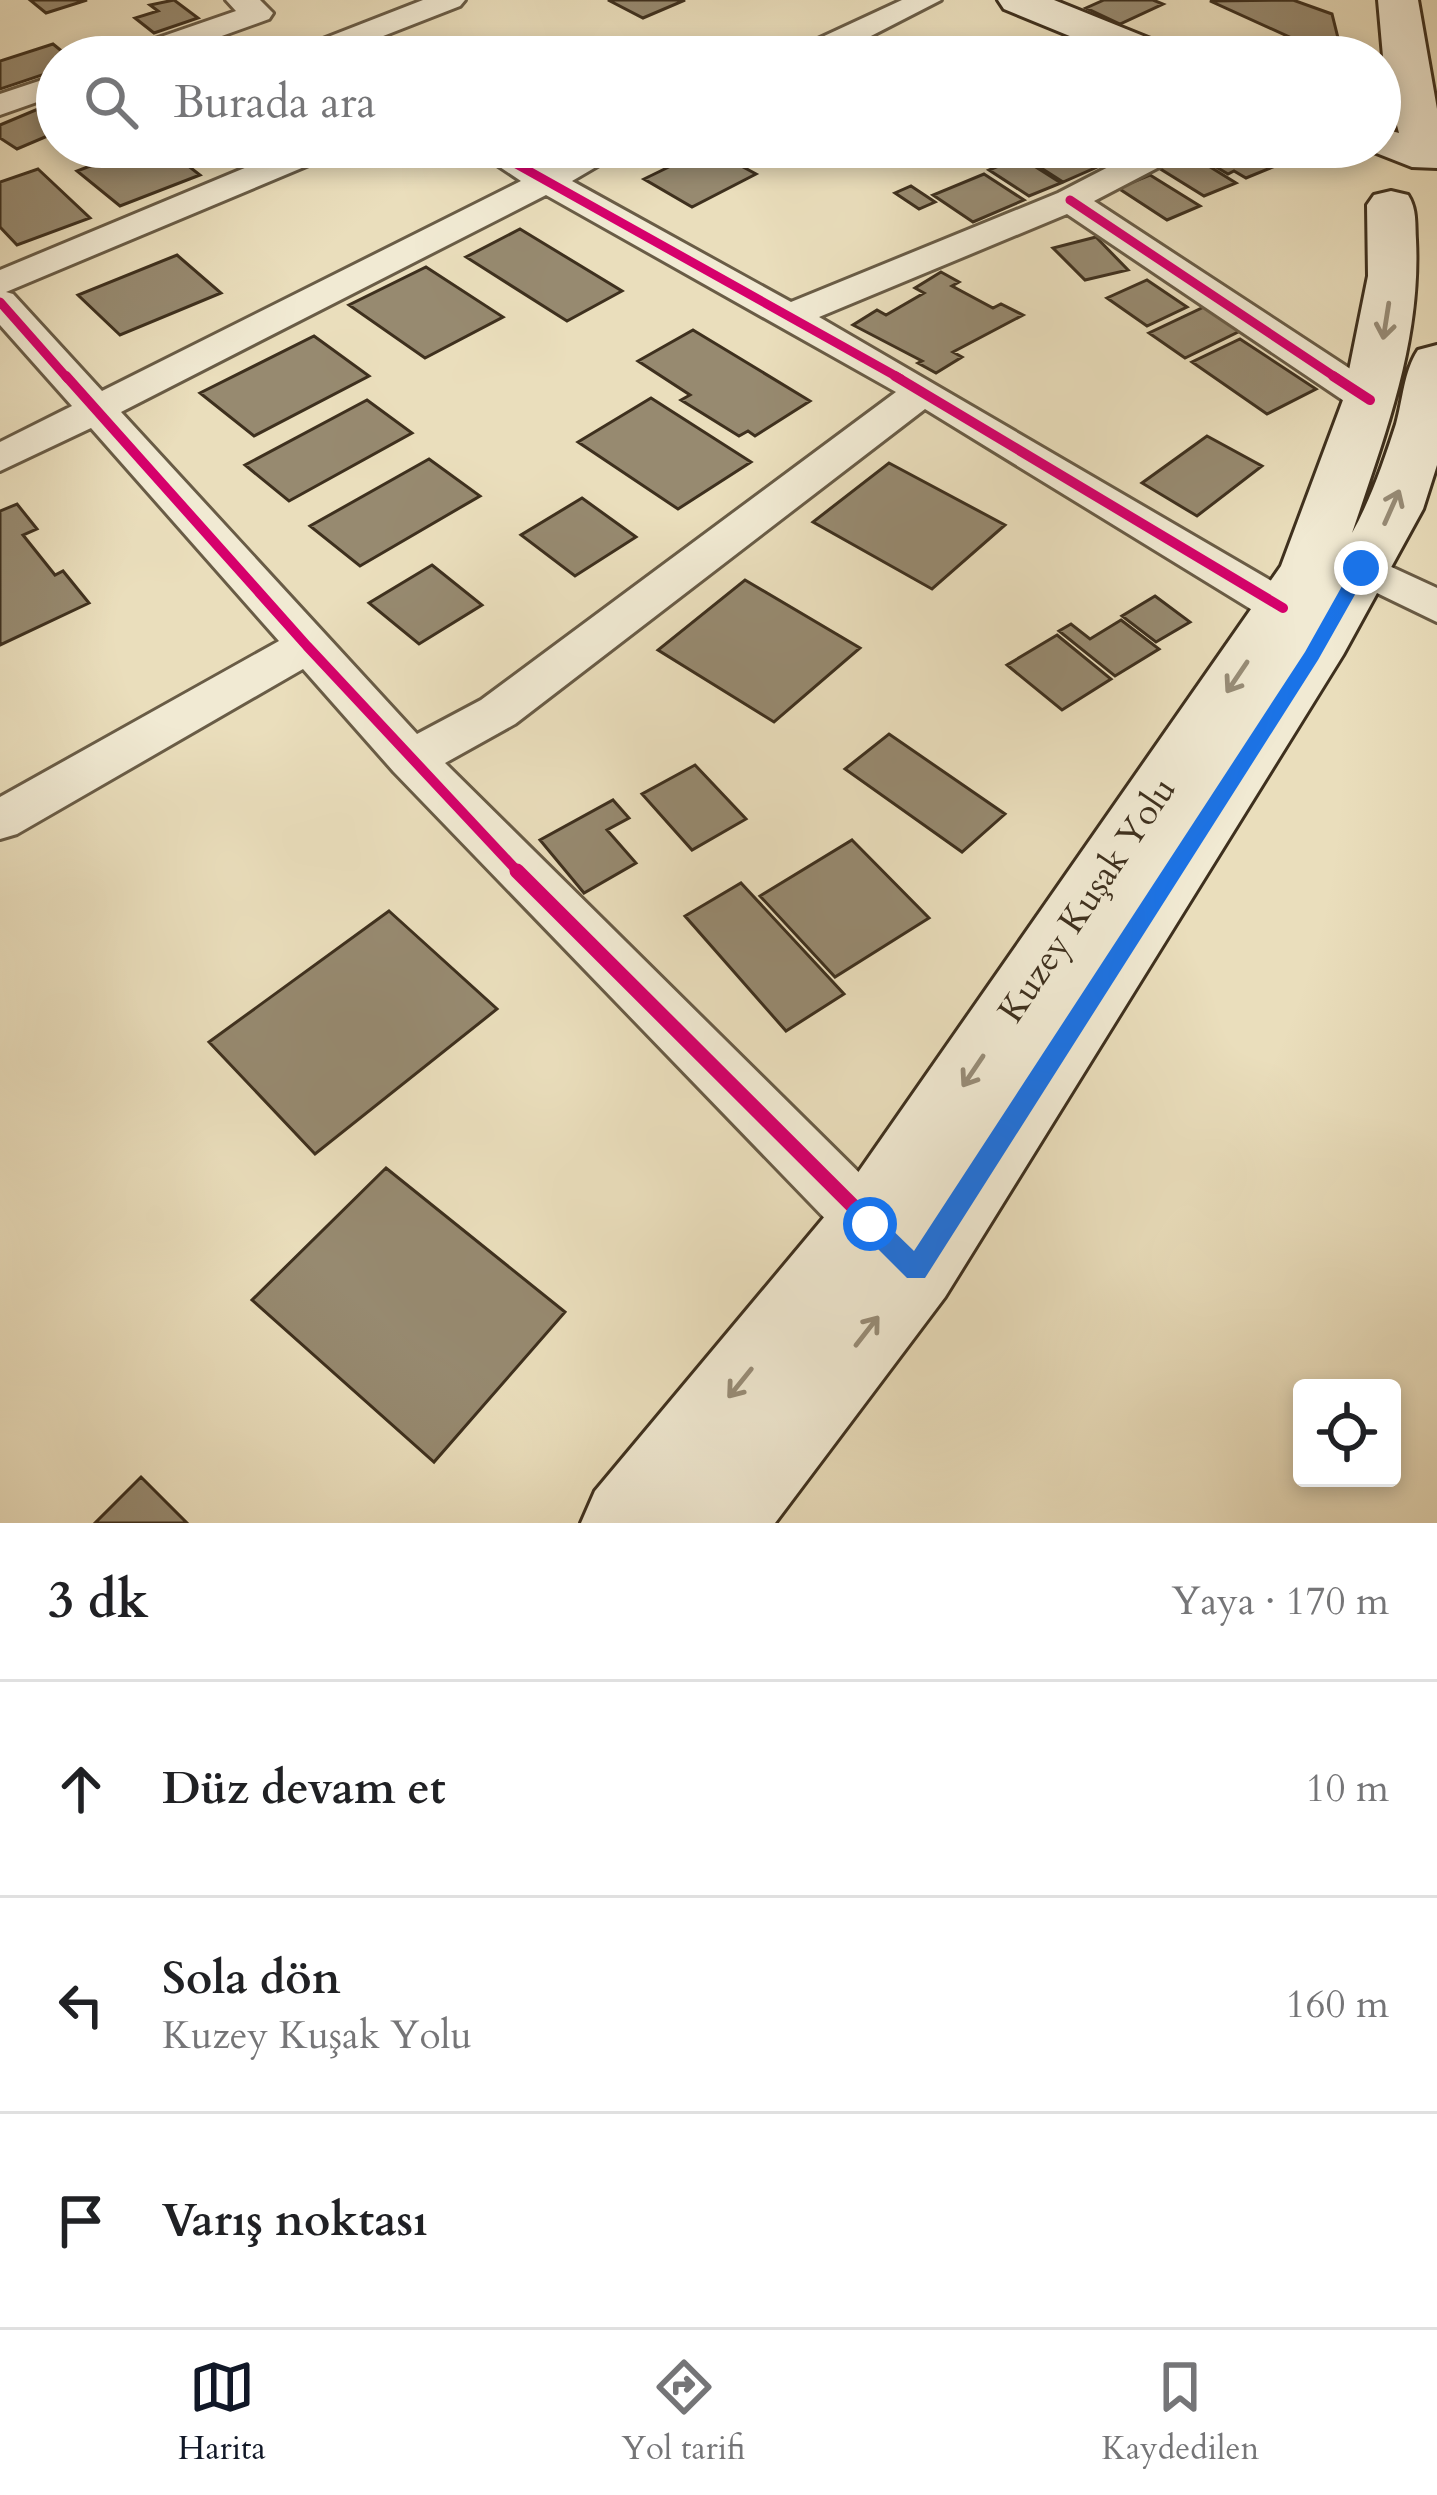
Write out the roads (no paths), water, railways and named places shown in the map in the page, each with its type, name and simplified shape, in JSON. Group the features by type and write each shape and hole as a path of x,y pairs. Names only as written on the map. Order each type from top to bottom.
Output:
{"main road":[{"path":"1018,0 1106,36"},
{"name":"Kuzey Kuşak Yolu","path":"1398,0 1407,80 1401,135"},
{"path":"1426,0 1437,68"},
{"name":"Kuzey Kuşak Yolu","path":"718,1523 1309,570 1370,400 1393,276 1398,168"},
{"name":"Kuzey Kuşak Yolu","path":"627,1523 893,1246 1312,656 1394,509 1424,421 1437,361"}],"street":[{"path":"368,36 450,0"},
{"path":"850,36 926,0"},
{"path":"181,36 249,6 298,36"},
{"path":"0,105 36,92"},
{"path":"0,283 272,168"},
{"path":"522,168 923,391 1283,608"},
{"path":"0,458 569,168"},
{"path":"785,318 1070,200 1132,168"},
{"path":"1070,200 1370,400"},
{"path":"0,302 411,759 893,1246"},
{"path":"411,759 498,712 923,391"},
{"path":"1361,568 1437,607"},
{"path":"0,820 308,646"}]}
